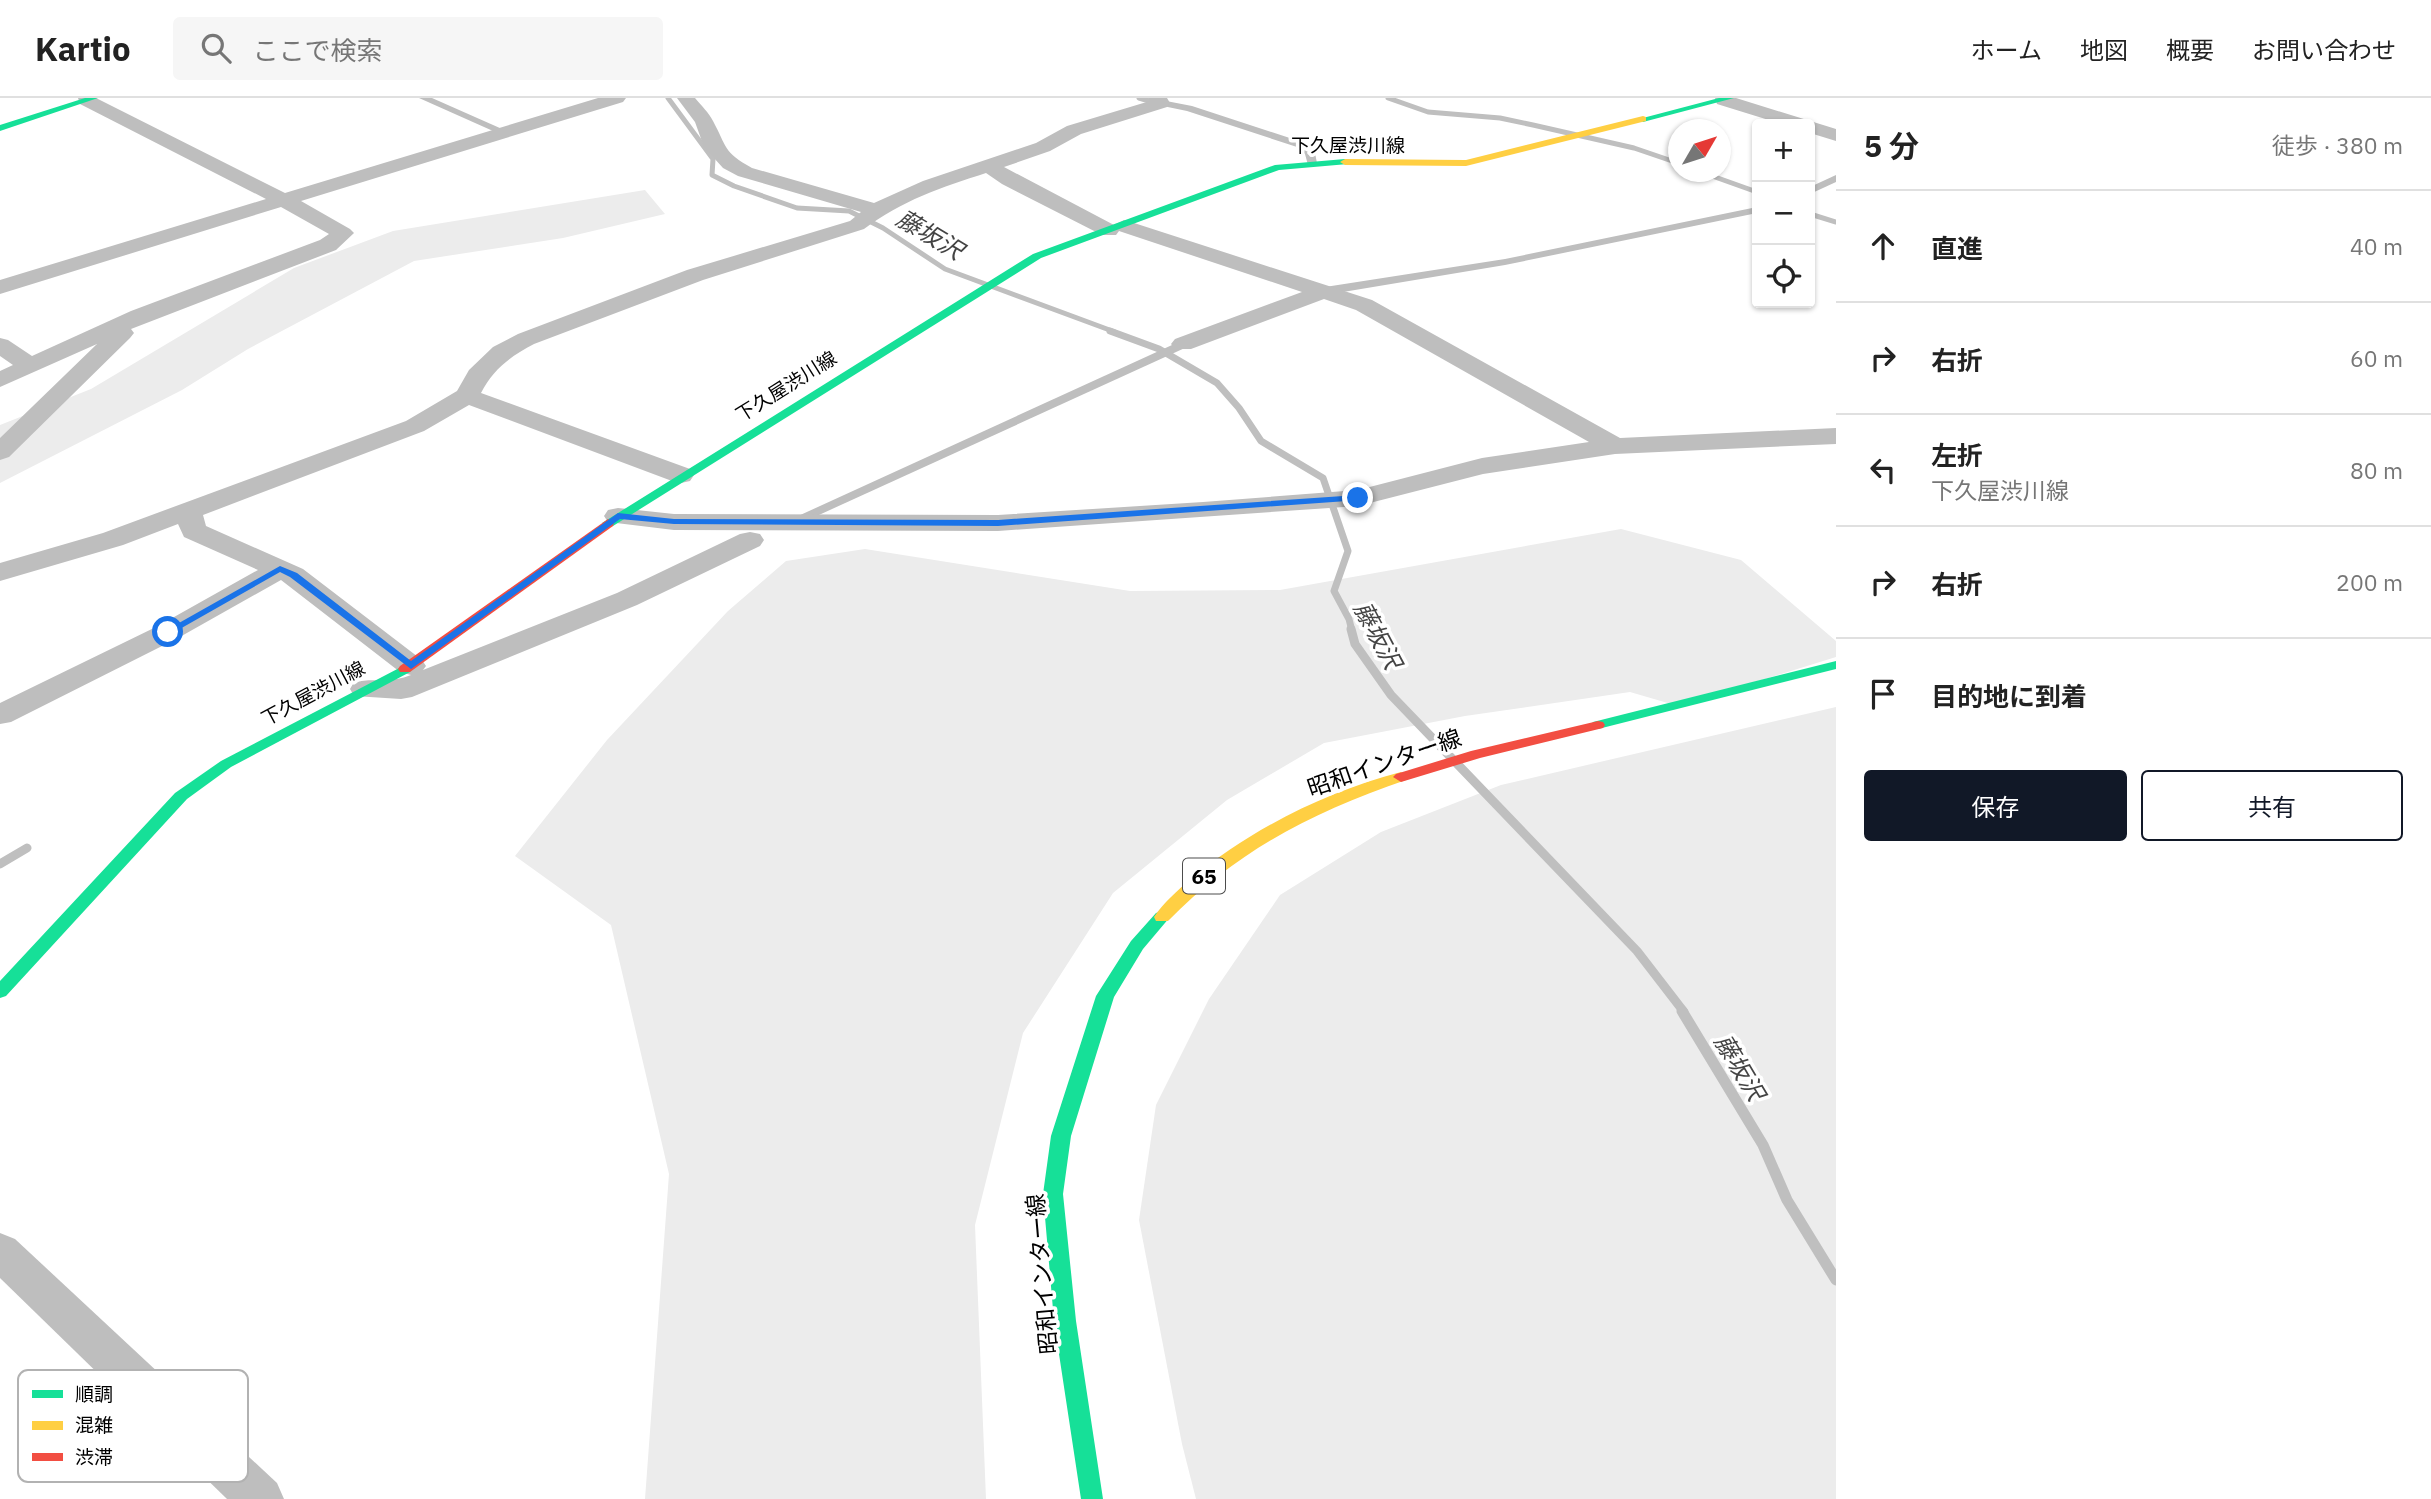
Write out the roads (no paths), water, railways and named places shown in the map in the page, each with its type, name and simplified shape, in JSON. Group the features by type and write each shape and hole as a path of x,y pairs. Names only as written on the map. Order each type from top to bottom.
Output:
{"main road":[{"path":"0,128 90,99"},
{"name":"下久屋渋川線","path":"0,992 192,787 226,764 411,666 618,516 1001,276 1037,257 1263,172 1295,164 1432,166 1466,163 1498,158 1726,99"},
{"name":"昭和インター線","path":"1092,1499 1065,1321 1053,1194 1061,1136 1105,996 1137,945 1185,892 1230,855 1288,821 1349,793 1476,754 1836,665"}],"street":[{"path":"0,287 617,98"},
{"path":"686,98 704,121 711,143 730,164 745,172 875,210"},
{"path":"0,380 139,316 328,245 343,233 90,99"},
{"path":"1726,99 1786,119"},
{"path":"0,572 113,539 415,426 467,396 478,375 501,352 526,339 695,275 857,225 875,210 906,193 1063,139 1074,130 1159,100"},
{"path":"1815,129 1836,135"},
{"path":"989,166 1009,180 1116,228 1325,290 1364,305 1615,446"},
{"path":"1183,344 1325,290"},
{"path":"0,452 139,316"},
{"path":"0,345 31,366"},
{"path":"467,396 681,475"},
{"path":"618,516 674,522 998,523 1358,498 1482,466 1615,446 1836,436"},
{"path":"188,511 194,531 293,575 411,666"},
{"path":"365,689 401,690 626,599 750,540"},
{"path":"0,716 168,632 280,569"},
{"path":"0,1251 125,1370"},
{"path":"242,1482 260,1499"}],"lane":[{"path":"424,98 506,133"},
{"path":"1159,100 1301,145 1310,153 1312,163"},
{"path":"1815,188 1836,178"},
{"path":"1325,290 1505,262 1752,211"},
{"path":"792,522 1183,344"}],"waterway":[{"name":"藤坂沢","path":"668,98 713,159 712,175 734,186 797,208 849,211 883,228 945,269 1115,332"},
{"path":"1139,98 1149,101 1159,98"},
{"path":"1388,98 1428,112 1500,118 1634,148 1668,160"},
{"path":"1729,182 1752,190"},
{"path":"1815,216 1836,222"},
{"name":"藤坂沢","path":"1110,331 1159,349 1217,383 1239,408 1261,441 1323,478 1348,551 1334,591 1349,619 1352,631"},
{"name":"藤坂沢","path":"1351,629 1355,644 1391,695 1637,951 1684,1012"},
{"path":"0,864 27,848"},
{"name":"藤坂沢","path":"1682,1011 1763,1145 1787,1200 1836,1280"}]}
